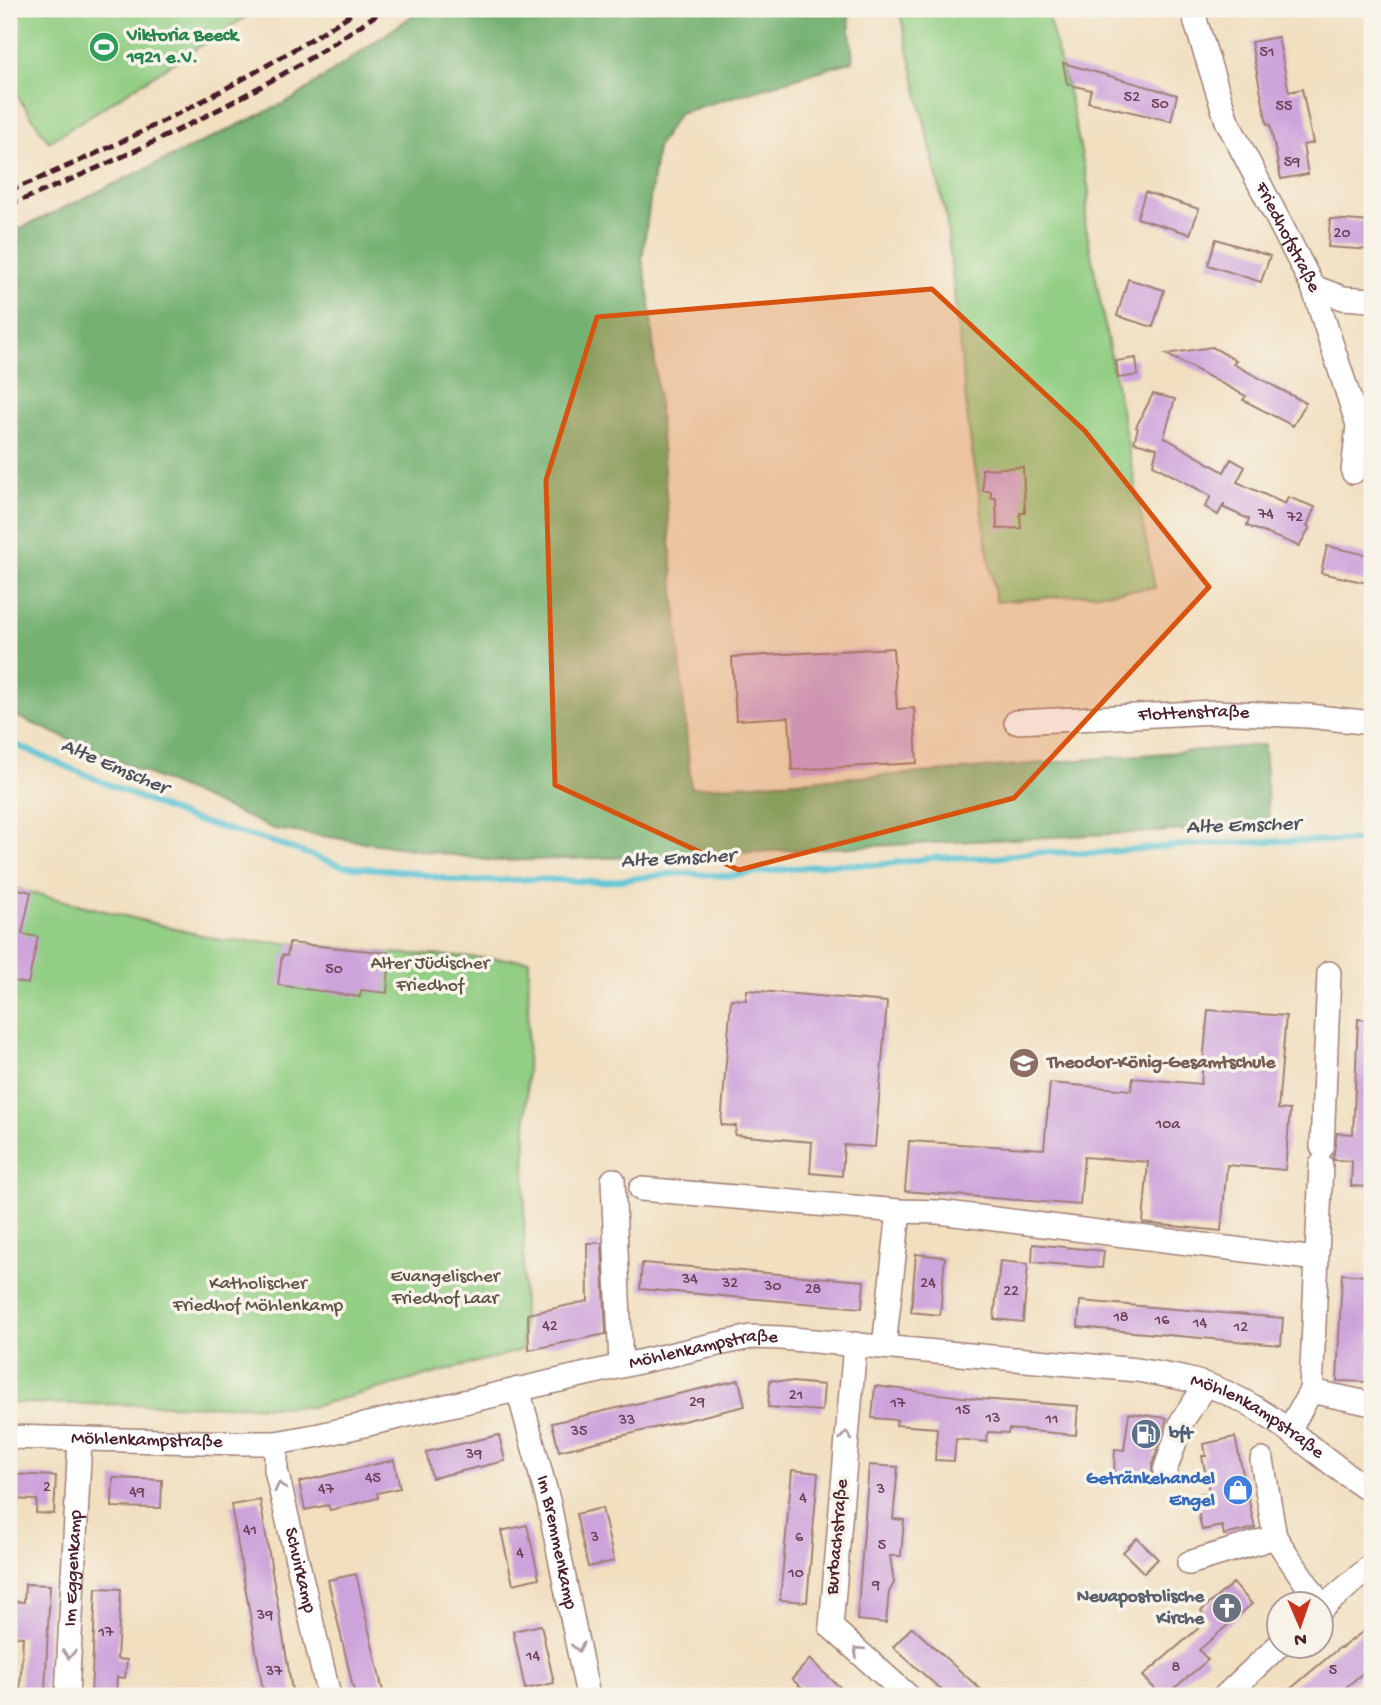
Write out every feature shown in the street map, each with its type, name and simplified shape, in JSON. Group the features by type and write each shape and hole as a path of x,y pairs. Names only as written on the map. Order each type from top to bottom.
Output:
{"street":[{"name":"Friedhofstraße","path":"1194,9 1227,121 1313,287 1358,425 1353,472"},
{"path":"1313,287 1343,298 1372,300"},
{"name":"Flottenstraße","path":"1016,722 1215,712 1309,716 1372,723"},
{"path":"1289,1430 1311,1391 1329,973"},
{"path":"613,1180 621,1366"},
{"path":"640,1189 939,1212 1316,1259"},
{"path":"884,1347 899,1211"},
{"name":"Möhlenkampstraße","path":"9,1437 276,1443 751,1337 1137,1370 1189,1379 1247,1404 1289,1430 1372,1492"},
{"name":"Burbachstraße","path":"855,1345 831,1627 908,1696"},
{"path":"1165,1471 1182,1421 1206,1385"},
{"name":"Im Bremmenkamp","path":"518,1389 549,1504 588,1696"},
{"path":"1311,1391 1372,1404"},
{"name":"Im Eggenkamp","path":"67,1696 80,1439"},
{"name":"Schuirkamp","path":"276,1443 276,1470 328,1696"},
{"name":"Möhlenkampstraße","path":"1262,1460 1275,1537 1310,1590"},
{"path":"1189,1563 1275,1537"},
{"path":"1336,1594 1372,1565"},
{"path":"1225,1696 1266,1657"}],"highlighted area":[{"path":"932,289 1085,431 1209,587 1014,798 739,870 555,785 546,480 597,317"}],"green space":[{"name":"Viktoria Beeck 1921 e.V.","path":"9,9 258,9 49,142 9,84"},
{"path":"422,9 848,9 853,61 679,113 657,147 642,259 649,294 691,788 934,772 1264,745 1269,826 672,856 494,861 274,829 9,713 9,234 293,99"},
{"path":"899,9 1046,9 1070,99 1089,191 1085,222 1155,588 996,602 969,431 946,217"},
{"path":"9,887 221,940 529,960 522,1350 311,1407 9,1403"}],"building":[{"path":"1278,37 1289,92 1302,89 1313,143 1303,145 1308,174 1281,179 1251,42"},
{"path":"1063,63 1177,95 1171,121 1088,102 1091,90 1067,84"},
{"path":"1145,192 1199,209 1190,234 1137,218"},
{"path":"1330,219 1372,222 1372,250 1328,247"},
{"path":"1216,239 1270,256 1261,282 1208,265"},
{"path":"1128,279 1164,290 1153,327 1117,316"},
{"path":"1212,347 1236,360 1233,364 1306,403 1293,426 1243,400 1246,396 1166,354"},
{"path":"1136,358 1138,375 1118,378 1116,361"},
{"path":"1153,394 1175,399 1164,437 1224,472 1231,459 1245,467 1237,482 1285,504 1288,497 1315,507 1307,526 1310,527 1299,546 1247,526 1249,519 1224,508 1224,504 1218,515 1205,507 1211,496 1153,465 1157,448 1134,442 1138,428 1136,427"},
{"path":"1023,467 1025,513 1020,513 1021,528 997,529 996,498 991,498 991,491 983,491 982,469"},
{"path":"1327,546 1372,556 1372,584 1321,573"},
{"path":"893,648 897,709 914,708 917,763 792,770 789,717 736,720 732,657"},
{"path":"9,887 31,892 22,934 38,937 28,984 9,980"},
{"path":"289,943 390,953 387,993 361,990 360,997 278,985 282,955 287,956"},
{"path":"747,990 887,1002 875,1147 844,1145 842,1176 810,1173 812,1142 735,1135 736,1126 721,1125 731,999 746,1000"},
{"path":"1208,1010 1286,1016 1278,1109 1290,1110 1285,1170 1227,1165 1221,1231 1143,1223 1148,1162 1084,1157 1080,1205 905,1191 909,1141 1044,1149 1050,1083 1131,1090 1133,1078 1201,1084"},
{"path":"1358,1019 1372,1020 1372,1187 1351,1186 1352,1161 1333,1158 1337,1133 1353,1134"},
{"path":"587,1243 602,1243 606,1334 529,1350 528,1314 588,1301"},
{"path":"1033,1244 1104,1251 1102,1268 1032,1262"},
{"path":"916,1254 945,1257 940,1315 911,1312"},
{"path":"1000,1261 1028,1264 1023,1322 994,1319"},
{"path":"642,1263 864,1281 862,1308 640,1289"},
{"path":"1342,1274 1372,1279 1369,1382 1337,1381"},
{"path":"1080,1301 1283,1318 1281,1345 1078,1327"},
{"path":"739,1380 745,1406 559,1451 552,1423"},
{"path":"770,1380 824,1385 822,1411 768,1407"},
{"path":"875,1386 979,1399 1078,1406 1076,1435 1009,1429 1008,1433 988,1432 987,1442 956,1439 954,1461 935,1460 937,1428 896,1425 897,1420 872,1418"},
{"path":"1129,1413 1167,1418 1152,1466 1152,1481 1114,1477 1115,1449 1124,1450"},
{"path":"499,1435 505,1461 432,1478 426,1452"},
{"path":"1235,1437 1255,1528 1224,1535 1222,1526 1202,1530 1194,1495 1209,1492 1202,1456 1206,1456 1204,1444"},
{"path":"394,1460 400,1488 377,1493 378,1498 330,1510 328,1505 305,1510 299,1482"},
{"path":"869,1465 898,1467 893,1519 904,1520 901,1556 890,1556 894,1583 889,1592 886,1623 857,1620"},
{"path":"792,1470 818,1473 807,1602 780,1600"},
{"path":"9,1474 56,1476 54,1514 36,1513 37,1500 9,1499"},
{"path":"113,1478 162,1480 161,1508 112,1507"},
{"path":"260,1500 293,1696 264,1696 231,1505"},
{"path":"602,1508 614,1561 588,1567 576,1514"},
{"path":"527,1525 539,1578 513,1584 501,1531"},
{"path":"1137,1538 1158,1559 1144,1573 1123,1552"},
{"path":"356,1574 384,1696 355,1696 328,1580"},
{"path":"1233,1583 1252,1604 1199,1650 1208,1660 1165,1696 1161,1696 1143,1676 1208,1620 1201,1611"},
{"path":"25,1584 50,1585 45,1691 20,1690 23,1637 9,1636 9,1601 24,1602"},
{"path":"96,1588 121,1589 117,1659 127,1660 125,1678 117,1677 116,1695 91,1694"},
{"path":"541,1625 554,1683 525,1689 513,1631"},
{"path":"1372,1625 1372,1665 1336,1696 1282,1696 1325,1660 1336,1660 1336,1650"},
{"path":"912,1627 988,1696 948,1696 893,1647"},
{"path":"810,1659 850,1696 810,1696 792,1679"}],"waterway":[{"name":"Alte Emscher","path":"9,742 187,818 276,843 342,866 411,872 462,882 536,879 603,882 679,873 728,876 831,864 878,865 938,857 994,858 1035,852 1095,853 1279,841 1359,841 1372,844"}],"railway":[{"path":"9,191 100,152 188,108 275,61 359,9"},
{"path":"9,205 85,174 197,121 305,61 385,9"}],"place":[{"name":"Viktoria Beeck 1921 e.V.","path":"104,47"},
{"name":"Theodor-König-Gesamtschule","path":"1024,1063"},
{"name":"bft","path":"1146,1434"},
{"name":"Getränkehandel Engel","path":"1238,1490"},
{"name":"Neuapostolische Kirche","path":"1227,1608"}],"park label":[{"name":"Alter Jüdischer Friedhof","path":"430,975"},
{"name":"Evangelischer Friedhof Laar","path":"445,1288"},
{"name":"Katholischer Friedhof Möhlenkamp","path":"258,1295"}]}
